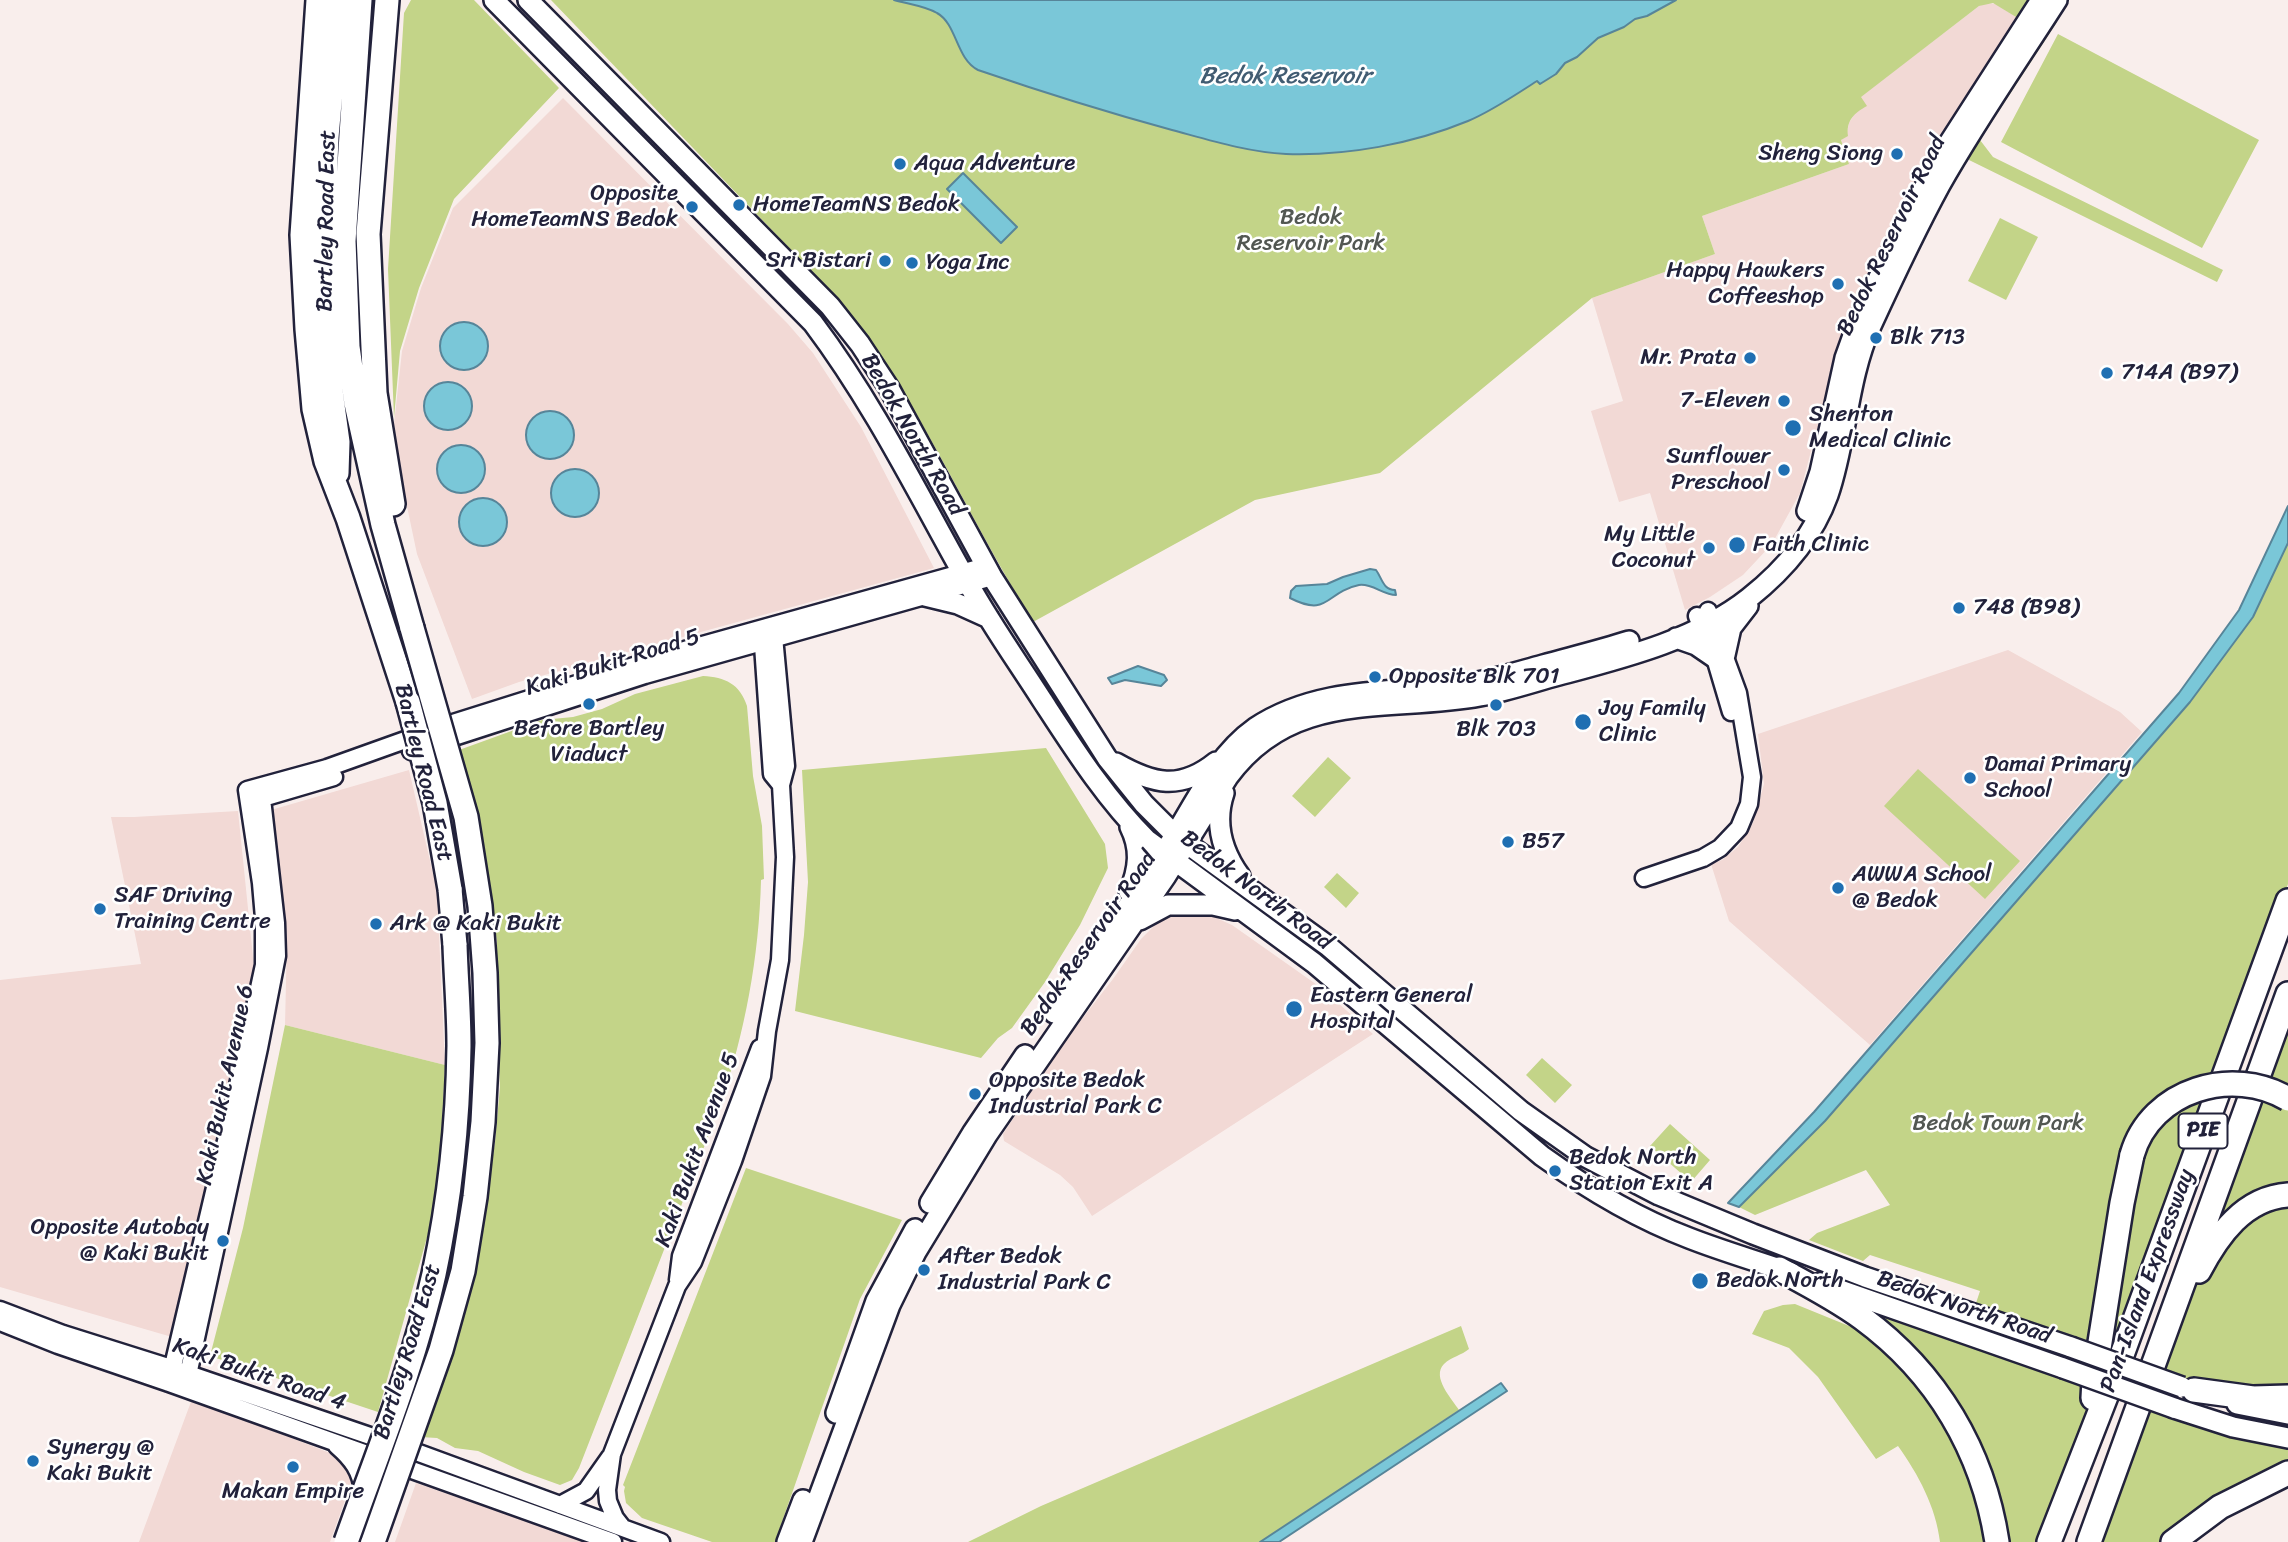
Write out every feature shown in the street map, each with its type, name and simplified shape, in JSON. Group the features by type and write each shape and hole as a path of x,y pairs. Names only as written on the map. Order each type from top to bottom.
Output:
{"highway":[{"path":"318,0 302,235 314,409 326,461 336,487"},
{"name":"Bartley Road East","path":"339,0 327,137 323,233 325,348 338,442 336,487 408,702 435,803 450,890 459,1044 456,1118 434,1274 414,1348 346,1542"},
{"name":"Bartley Road East","path":"360,0 344,241 348,347 356,403 380,512 466,817 480,906 487,1043 477,1185 463,1271 441,1350 374,1542"},
{"path":"387,0 368,234 375,393 392,500 411,578 412,628"},
{"path":"386,26 394,0"},
{"name":"Pan-Island Expressway","path":"2049,1542 2119,1363 2288,901"},
{"name":"Pan-Island Expressway","path":"2089,1542 2288,994"},
{"path":"2098,1415 2093,1404 2094,1380 2122,1203 2132,1155 2141,1135 2158,1114 2174,1101 2195,1090 2215,1084 2238,1083 2262,1087 2288,1099"},
{"path":"2160,1347 2210,1250 2224,1230 2256,1204 2273,1197 2288,1195"},
{"path":"1779,1269 1831,1297 1863,1319 1899,1347 1925,1375 1948,1408 1972,1452 1988,1495 1997,1542"},
{"path":"2188,1388 2253,1398 2288,1397"},
{"path":"2173,1542 2220,1507 2288,1473"}],"main road":[{"name":"Bedok North Road","path":"494,0 797,307 837,355 868,402 989,618 1088,771 1125,817 1169,858 1314,963 1542,1156 1573,1179 1625,1209 1667,1229 2174,1408 2233,1427 2288,1438"},
{"name":"Bedok North Road","path":"528,0 830,306 860,344 888,388 989,571 1107,758 1144,804 1181,839 1328,946 1521,1111 1586,1157 1617,1174 1659,1195 1753,1234 1865,1276 2188,1388 2234,1403 2288,1414"},
{"name":"Bedok Reservoir Road","path":"799,1541 847,1384 876,1301 889,1274 973,1132 1228,777 1267,737 1314,717 1361,706 1480,695 1601,664 1676,638 1705,619 1761,571 1801,522 1815,491 1845,358 1859,319 1894,246 1942,154 2041,0"},
{"name":"Bedok Reservoir Road","path":"1181,839 1217,767 1238,743 1269,720 1317,702 1358,693 1464,684 1598,651 1739,606 1768,581 1808,536 1821,512 1834,475 1858,362 1868,333 1906,252 1970,135 2057,0"},
{"path":"797,307 794,284 798,274"},
{"path":"1676,638 1720,656 1731,628 1768,581"},
{"path":"925,596 947,600 989,618"},
{"path":"1107,758 1156,782 1187,779 1205,771 1238,743"},
{"path":"1228,777 1219,819 1221,835 1229,861 1249,888"},
{"path":"1124,925 1139,859 1135,837 1125,817"},
{"path":"1124,925 1168,905 1213,905 1243,912"}],"street":[{"name":"Kaki Bukit Road 5","path":"768,633 989,571"},
{"name":"Kaki Bukit Road 5","path":"254,795 450,724 688,649 925,596 965,578"},
{"path":"1705,619 1738,693 1752,777 1749,804 1739,828 1722,847 1703,858 1671,869 1642,874 1709,844 1727,828 1739,808 1743,785 1739,748 1720,656"},
{"name":"Kaki Bukit Avenue 5","path":"612,1454 677,1286 681,1256 767,1031 780,960 784,902 784,813 781,785 786,766 768,633"},
{"name":"Kaki Bukit Avenue 6","path":"179,1379 259,1048 276,956 276,923 254,795"},
{"name":"Kaki Bukit Road 4","path":"0,1310 374,1457 613,1542"},
{"name":"Kaki Bukit Road 4","path":"0,1322 58,1345 408,1449 661,1542"},
{"path":"346,1542 380,1440"},
{"path":"333,1441 354,1463 363,1492"},
{"path":"374,1542 408,1449"},
{"path":"560,1506 586,1491 612,1454"},
{"path":"612,1454 608,1501 622,1527"}],"shaded area":[{"path":"1986,3 1997,4 2021,20 1826,404 1800,493 1772,544 1743,575 1685,610 1650,493 1619,502 1591,411 1623,401 1592,298 1715,254 1702,216 1849,164 1841,140 1847,133 1860,97"},
{"path":"563,98 788,324 813,353 861,427 934,568 519,682 472,699 417,554 405,497 394,424 402,351 421,288 453,208"},
{"path":"2008,650 2120,712 2142,732 1870,1045 1729,921 1711,864 1722,860 1738,847 1753,823 1764,784 1758,734"},
{"path":"409,770 437,891 445,1065 285,1025 287,938 271,810"},
{"path":"238,811 254,967 172,1337 0,1287 0,980 141,964 111,817"},
{"path":"1181,913 1205,913 1232,925 1320,987 1373,1034 1092,1216 1073,1187 1060,1175 1004,1141 1003,1134 1064,1042 1141,939 1158,922"},
{"path":"192,1399 358,1464 330,1542 139,1542"},
{"path":"416,1483 586,1542 395,1542"}],"green space":[{"path":"411,0 474,0 559,88 454,199 419,288 400,351 394,418 388,269 404,13"},
{"name":"Bedok Reservoir Park","path":"551,0 2034,0 2021,20 1993,3 1979,6 1861,97 1867,106 1852,118 1848,126 1848,136 1841,140 1849,164 1702,216 1715,254 1592,298 1380,473 1255,500 1033,622 898,383 846,309"},
{"path":"2050,17 2057,22 1980,140 1993,157 2223,270 2217,282 1969,160 1967,153"},
{"path":"2058,34 2259,140 2202,248 2001,142"},
{"path":"2000,218 2038,237 2006,300 1968,281"},
{"name":"Bedok Town Park","path":"2288,543 2288,884 2215,1080 2153,1113 2093,1353 1973,1312 1980,1291 1870,1255 1863,1261 1809,1240 1817,1233 1890,1205 1866,1170 1755,1215 1739,1207 1825,1121 2190,702 2253,617"},
{"path":"703,676 731,683 740,692 747,706 753,776 762,826 764,879 761,880 754,966 737,1050 720,1106 579,1468 572,1480 560,1485 478,1451 455,1448 437,1438 420,1437 480,1241 495,1142 500,1087 495,969 497,942 459,750 542,720 573,717 602,709 635,694"},
{"path":"1046,748 1105,844 1108,868 1080,925 1045,982 1012,1028 998,1038 981,1058 795,1011 808,882 802,770"},
{"path":"1328,757 1351,778 1315,817 1292,796"},
{"path":"1918,769 2020,861 1985,899 1884,806"},
{"path":"1337,873 1359,893 1346,908 1324,887"},
{"path":"2288,994 2288,1414 2149,1375"},
{"path":"285,1025 445,1065 438,1198 378,1412 210,1356 243,1228"},
{"path":"1542,1058 1572,1085 1555,1103 1526,1075"},
{"path":"2219,1086 2119,1363 2098,1355 2147,1126"},
{"path":"1670,1124 1710,1160 1691,1182 1650,1146"},
{"path":"746,1168 902,1220 860,1299 775,1542 712,1542 642,1518 626,1503 623,1485"},
{"path":"1856,1296 2094,1380 2093,1397 2049,1542 1997,1542 1981,1473"},
{"path":"1795,1304 1854,1328 1904,1360 1950,1420 1990,1542 1940,1542 1935,1516 1925,1491 1898,1446 1876,1459 1818,1377 1789,1348 1752,1334 1764,1311"},
{"path":"1461,1326 1469,1349 1444,1364 1440,1375 1444,1388 1459,1410 1260,1542 968,1542 1041,1506"},
{"path":"2142,1396 2288,1438 2288,1473 2173,1542 2089,1542"}],"water":[{"name":"Bedok Reservoir","path":"894,0 1676,0 1598,38 1577,57 1565,63 1556,74 1540,84 1537,81 1495,108 1468,121 1425,136 1379,147 1332,153 1286,154 1214,141 1098,109 978,70 965,58 944,18 927,9"},
{"path":"963,173 1017,227 1001,243 947,189"},
{"path":"464,322 473,323 481,329 487,337 487,355 481,363 473,369 464,370 455,369 447,363 441,355 440,346 441,337 447,329 455,323"},
{"path":"448,382 457,383 465,389 471,397 471,415 465,423 457,429 448,430 439,429 431,423 425,415 424,406 425,397 431,389 439,383"},
{"path":"550,411 559,412 567,418 573,426 573,444 567,452 559,458 550,459 541,458 533,452 527,444 526,435 527,426 533,418 541,412"},
{"path":"461,445 470,446 478,452 484,460 484,478 478,486 470,492 461,493 452,492 444,486 438,478 437,469 438,460 444,452 452,446"},
{"path":"575,469 592,476 599,493 592,510 575,517 558,510 551,493 558,476"},
{"path":"483,498 492,499 500,505 506,513 506,531 500,539 492,545 483,546 474,545 466,539 460,531 459,522 460,513 466,505 474,499"},
{"path":"2288,506 2288,543 2253,617 2190,702 1825,1121 1739,1207 1728,1203 1814,1112 2179,693 2239,610"},
{"path":"1370,569 1376,570 1385,586 1395,590 1396,595 1359,585 1348,588 1320,605 1290,598 1291,591 1296,586 1327,584"},
{"path":"1138,666 1164,675 1167,680 1161,686 1125,680 1112,684 1108,678"},
{"path":"1501,1383 1507,1391 1279,1542 1260,1542"}],"place":[{"name":"Sheng Siong","path":"1897,154"},
{"name":"Aqua Adventure","path":"900,164"},
{"name":"HomeTeamNS Bedok","path":"739,205"},
{"name":"Opposite HomeTeamNS Bedok","path":"692,207"},
{"name":"Sri Bistari","path":"885,261"},
{"name":"Yoga Inc","path":"912,263"},
{"name":"Happy Hawkers Coffeeshop","path":"1838,284"},
{"name":"Blk 713","path":"1876,338"},
{"name":"Mr. Prata","path":"1750,358"},
{"name":"714A (B97)","path":"2107,373"},
{"name":"7-Eleven","path":"1784,401"},
{"name":"Shenton Medical Clinic","path":"1793,428"},
{"name":"Sunflower Preschool","path":"1784,470"},
{"name":"Faith Clinic","path":"1737,545"},
{"name":"My Little Coconut","path":"1709,548"},
{"name":"748 (B98)","path":"1959,608"},
{"name":"Opposite Blk 701","path":"1375,677"},
{"name":"Before Bartley Viaduct","path":"589,704"},
{"name":"Blk 703","path":"1496,705"},
{"name":"Joy Family Clinic","path":"1583,722"},
{"name":"Damai Primary School","path":"1970,778"},
{"name":"B57","path":"1508,842"},
{"name":"AWWA School @ Bedok","path":"1838,888"},
{"name":"SAF Driving Training Centre","path":"100,909"},
{"name":"Ark @ Kaki Bukit","path":"376,924"},
{"name":"Eastern General Hospital","path":"1294,1009"},
{"name":"Opposite Bedok Industrial Park C","path":"975,1094"},
{"name":"Bedok North Station Exit A","path":"1555,1171"},
{"name":"Opposite Autobay @ Kaki Bukit","path":"223,1241"},
{"name":"After Bedok Industrial Park C","path":"924,1270"},
{"name":"Bedok North","path":"1700,1281"},
{"name":"Synergy @ Kaki Bukit","path":"33,1461"},
{"name":"Makan Empire","path":"293,1467"}]}
